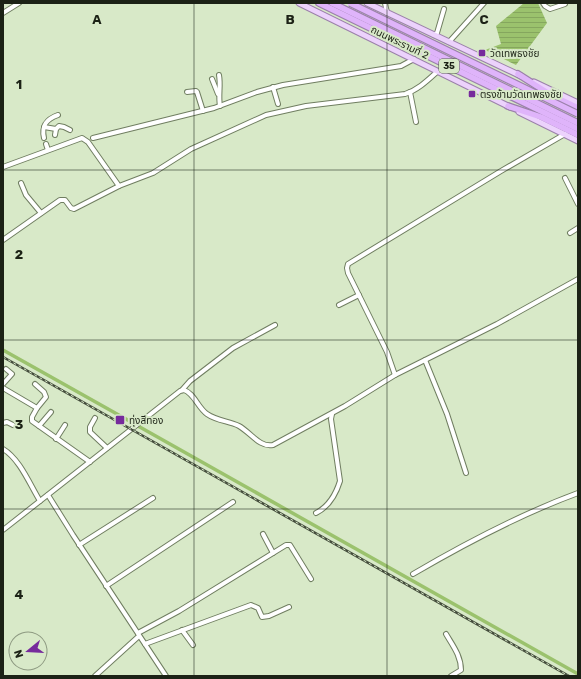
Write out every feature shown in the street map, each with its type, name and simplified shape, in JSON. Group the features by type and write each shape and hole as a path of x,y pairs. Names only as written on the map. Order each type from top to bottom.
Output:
{"highway":[{"name":"ถนนพระรามที่ 2","path":"319,3 578,128"},
{"path":"332,3 578,123"},
{"name":"ถนนพระรามที่ 2","path":"349,3 578,115"},
{"path":"349,3 578,115"},
{"path":"518,74 551,95 578,108"},
{"path":"519,87 551,95"},
{"path":"513,97 541,116 578,135"},
{"path":"508,106 541,116"}],"main road":[{"name":"ถนนพระรามที่ 2","path":"299,3 578,140"},
{"name":"ถนนพระรามที่ 2","path":"369,3 578,103"}],"street":[{"path":"3,13 19,3"},
{"path":"385,3 387,12"},
{"path":"450,42 484,3"},
{"path":"543,3 550,9 564,4"},
{"path":"434,35 437,33 444,9"},
{"path":"93,138 203,111 273,87 401,66 414,59"},
{"path":"3,240 29,223 41,213 64,199 71,208 76,208 119,186 153,173 191,149 266,115 306,106 375,97 397,96 410,92 422,85 438,71"},
{"path":"218,95 221,85 219,75"},
{"path":"212,79 218,95 220,106"},
{"path":"273,87 278,104"},
{"path":"187,92 197,92 203,111"},
{"path":"410,92 416,122"},
{"path":"44,138 44,127 47,120 58,115"},
{"path":"44,127 56,129 58,126 62,126 70,130"},
{"path":"55,135 56,129"},
{"path":"395,375 387,352 348,273 348,264 565,134"},
{"path":"3,167 79,138 88,142 119,186"},
{"path":"46,144 48,150"},
{"path":"565,178 578,204"},
{"path":"21,183 26,195 41,213"},
{"path":"570,233 578,228"},
{"path":"182,391 186,390 206,414 213,418 239,426 268,446 278,443 332,414 395,375 497,324 578,279"},
{"path":"339,305 359,295"},
{"path":"3,530 182,391 190,381 233,348 275,325"},
{"path":"425,360 447,414 466,473"},
{"path":"3,384 12,374 6,369"},
{"path":"16,373 3,388 36,408"},
{"path":"35,384 44,392 46,397 36,408 31,419 56,439 90,462"},
{"path":"39,426 51,412"},
{"path":"316,514 324,509 338,489 340,481 331,419 332,414"},
{"path":"95,418 90,427 90,432 107,448"},
{"path":"3,423 7,422 13,425"},
{"path":"56,439 65,425"},
{"path":"3,449 14,458 40,501"},
{"path":"413,574 454,550 512,521 550,503 578,493"},
{"path":"48,495 166,676"},
{"path":"80,545 152,498"},
{"path":"106,586 233,502"},
{"path":"263,534 273,552"},
{"path":"95,676 139,635 286,545 290,545 311,579"},
{"path":"145,644 251,605 258,608 262,617 269,616 288,607"},
{"path":"182,630 192,645"},
{"path":"446,634 458,654 461,663 461,670 451,676"}],"shaded area":[{"path":"524,3 538,3 547,23 516,65 485,50 501,44 496,26"}],"waterway":[{"path":"3,350 133,423"},
{"path":"138,426 578,674"}],"railway":[{"path":"3,357 569,676"}],"place":[{"name":"วัดเทพธงชัย","path":"482,53"},
{"name":"ตรงข้ามวัดเทพธงชัย","path":"472,94"},
{"name":"ทุ่งสีทอง","path":"120,420"}]}
